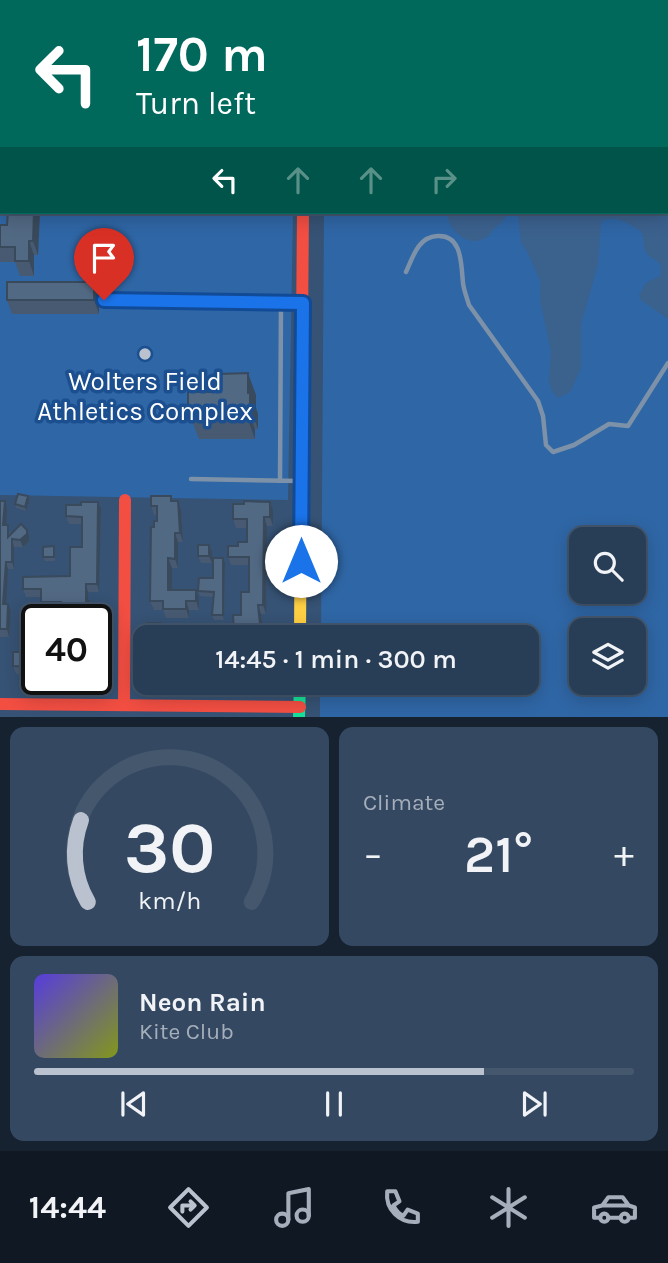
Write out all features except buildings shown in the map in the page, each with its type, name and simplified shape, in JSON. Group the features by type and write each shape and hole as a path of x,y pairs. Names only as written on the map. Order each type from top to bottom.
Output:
{"street":[{"path":"300,625 303,214"},
{"path":"124,705 125,500"},
{"path":"0,704 124,705 300,712"}],"lane":[{"path":"406,272 415,250 423,241 433,236 444,236 452,241 461,259 469,305 537,401 543,416 546,446 553,452 574,445 609,424 628,426 668,363"},
{"path":"104,300 303,303"},
{"path":"280,481 281,302"},
{"path":"191,479 301,481"}],"shaded area":[{"name":"Wolters Field Athletics Complex","path":"0,214 293,214 288,500 0,495"},
{"path":"324,214 668,214 668,717 320,717 320,695 539,695 539,625 321,625"},
{"path":"447,214 507,214 488,236 473,241 460,236"},
{"path":"518,214 660,214 668,217 668,319 641,300 639,295 646,283 660,276 661,270 659,263 647,254 641,231 616,219 601,222 598,264 581,324 581,368 570,392 558,398 549,382 551,352 540,300 540,281 521,243"}],"traffic: fast":[{"path":"299,717 300,695"}],"traffic: slow":[{"path":"300,625 302,329"}],"traffic: jam":[{"path":"302,329 303,214"},
{"path":"124,705 125,500"},
{"path":"0,704 300,707"}],"place":[{"name":"Wolters Field Athletics Complex","path":"145,354"}],"route":[{"path":"104,300 303,303 301,561"}]}
